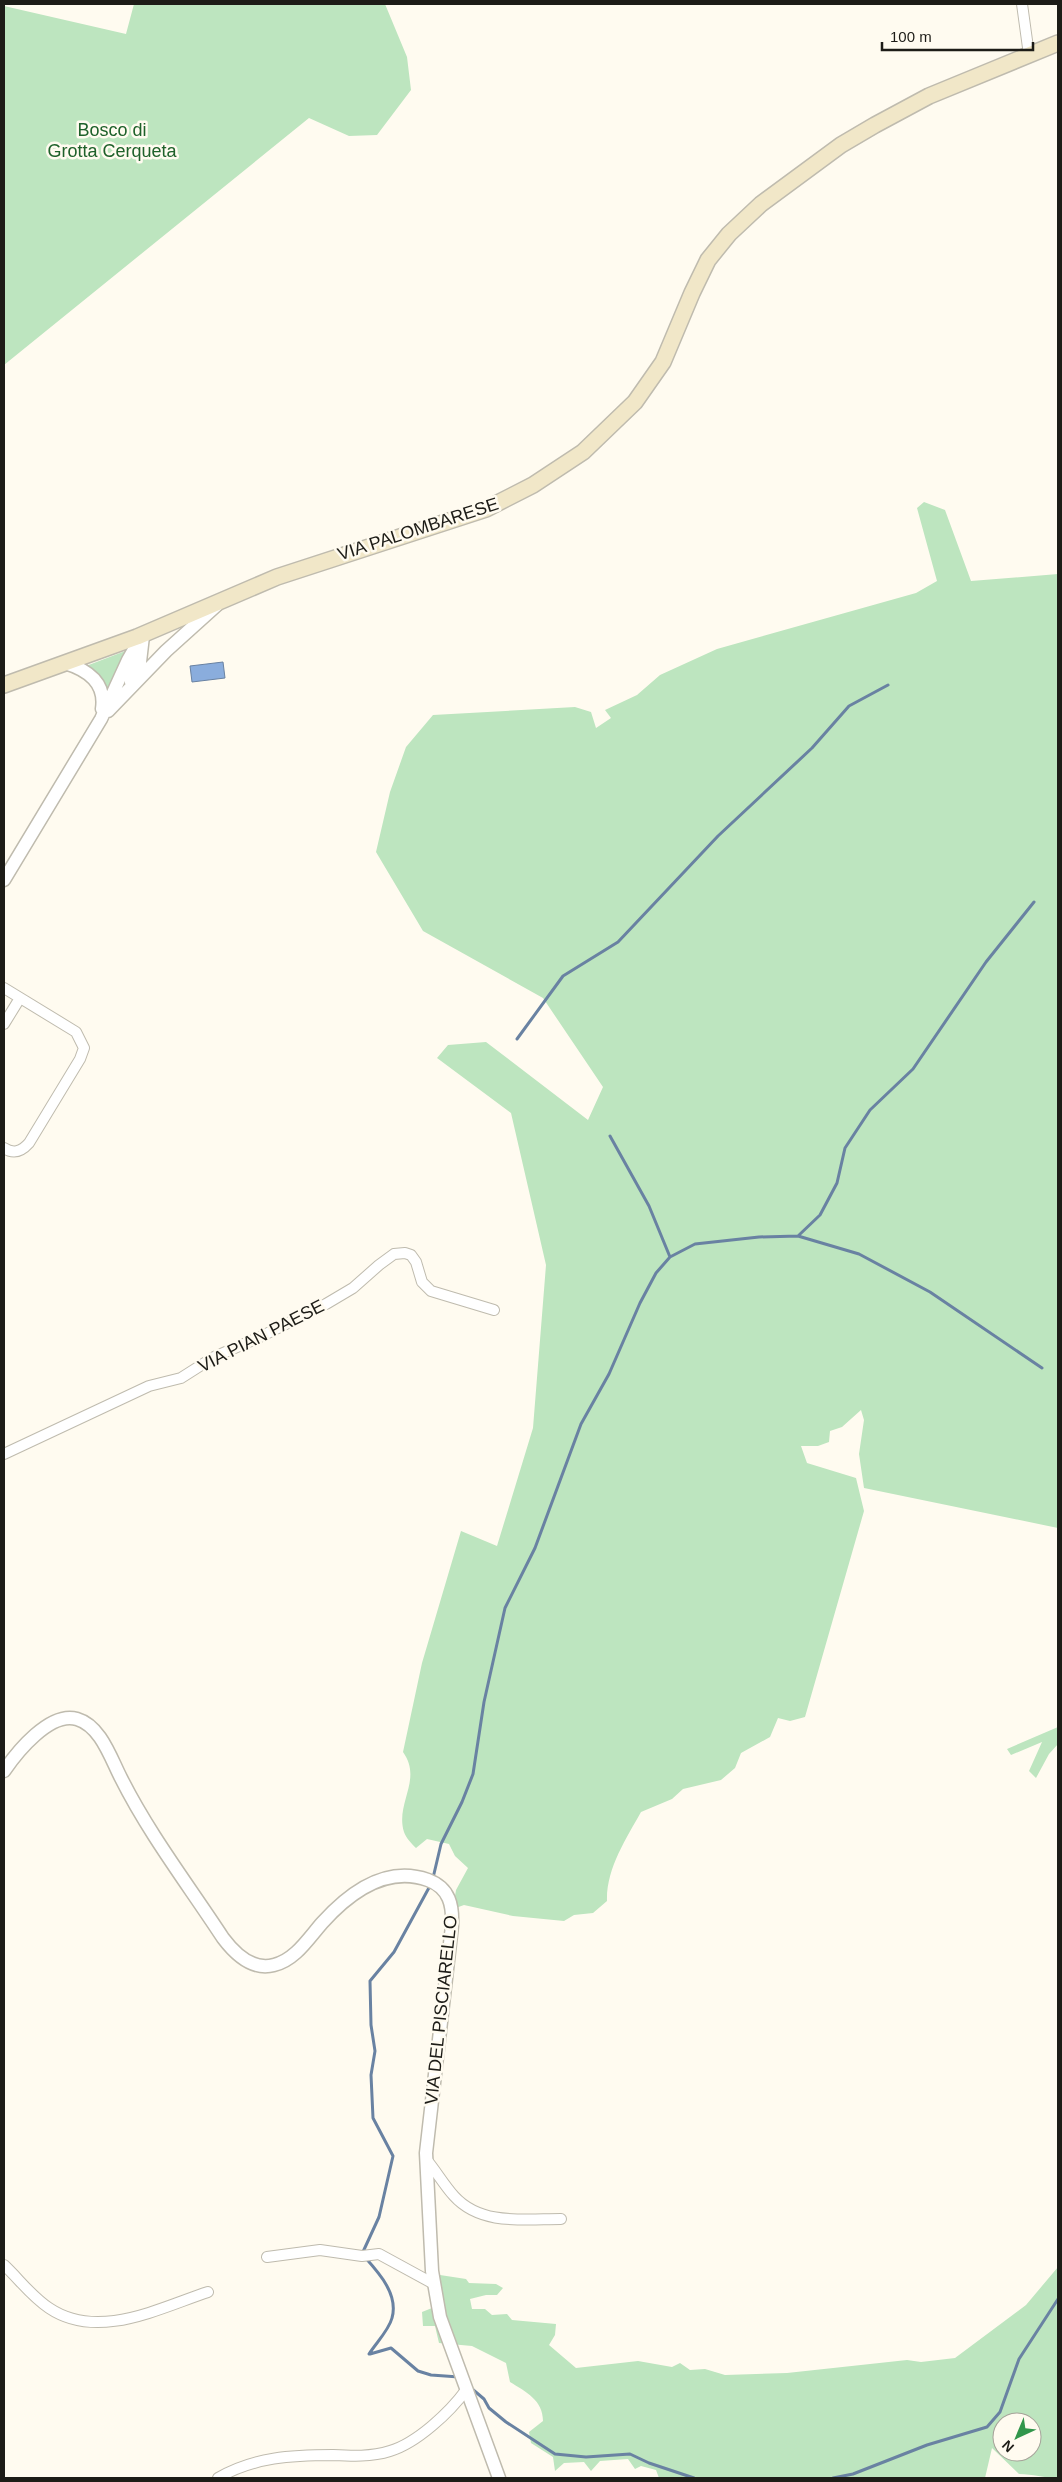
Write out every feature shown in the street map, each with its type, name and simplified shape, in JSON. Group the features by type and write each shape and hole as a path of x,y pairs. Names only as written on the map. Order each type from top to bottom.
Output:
{"main road":[{"name":"VIA PALOMBARESE","path":"4,685 143,634 277,577 486,509 521,492 563,466 608,429 647,388 666,355 705,265 724,239 748,215 785,185 860,133 929,96 1058,43"}],"street":[{"path":"1022,4 1029,55"},
{"path":"101,719 166,651 226,598"},
{"path":"124,695 139,665 143,634"},
{"path":"4,880 101,719 128,660 143,634"},
{"path":"65,663 87,672 98,683 103,698 101,719"},
{"path":"4,988 76,1032 84,1048 80,1059 29,1143 18,1151 10,1151 4,1148"},
{"path":"4,1024 20,998"},
{"name":"VIA PIAN PAESE","path":"4,1454 149,1386 181,1378 209,1360 260,1338 339,1297 357,1285 394,1254 405,1253 411,1255 416,1262 422,1282 431,1291 494,1310"},
{"name":"VIA DEL PISCIARELLO","path":"4,1771 23,1745 49,1726 73,1718 88,1724 103,1742 141,1813 223,1938 238,1955 255,1964 271,1966 289,1958 336,1908 368,1885 398,1875 430,1881 449,1897 453,1916 426,2159 434,2284 439,2314 499,2478"},
{"path":"426,2159 456,2198 476,2212 504,2218 561,2219"},
{"path":"267,2257 320,2250 362,2256 379,2254 434,2284"},
{"path":"4,2265 50,2309 64,2316 87,2322 127,2319 208,2292"},
{"path":"218,2478 243,2466 279,2457 362,2456 389,2452 409,2442 434,2423 450,2409 466,2390"}],"green space":[{"name":"Bosco di Grotta Cerqueta","path":"134,4 385,4 407,57 411,90 377,135 349,136 309,118 4,365 4,6 126,34"},
{"path":"924,502 945,510 971,581 1058,574 1058,1528 864,1488 859,1454 864,1420 861,1410 842,1427 830,1431 829,1442 818,1446 801,1446 807,1463 856,1478 864,1511 805,1717 790,1721 778,1718 770,1737 741,1753 735,1768 721,1780 683,1789 672,1799 641,1812 613,1866 607,1901 593,1913 574,1915 564,1921 513,1916 464,1905 453,1909 456,1890 468,1868 455,1856 449,1844 427,1839 416,1848 406,1836 402,1821 410,1782 410,1772 403,1752 422,1663 461,1531 497,1546 533,1428 546,1265 511,1113 437,1058 448,1045 486,1042 588,1120 603,1087 543,998 423,931 376,852 390,792 406,747 433,715 575,707 591,712 596,728 611,718 605,710 637,695 660,675 717,649 916,593 937,581 917,508"},
{"path":"128,650 106,691 86,666"},
{"path":"1058,1727 1058,1744 1049,1754 1036,1778 1029,1771 1042,1742 1011,1755 1007,1749"},
{"path":"1058,2267 1058,2478 1019,2474 1007,2462 1042,2462 1042,2412 992,2412 992,2448 985,2478 659,2478 656,2470 641,2466 635,2469 628,2459 600,2461 591,2471 584,2462 564,2463 555,2471 553,2457 531,2443 529,2432 543,2421 540,2407 532,2397 510,2382 506,2363 472,2346 439,2343 435,2326 423,2326 422,2312 432,2308 440,2291 440,2275 466,2279 469,2283 496,2284 503,2288 497,2295 486,2295 470,2299 472,2309 485,2309 492,2315 507,2314 512,2320 556,2324 555,2335 549,2345 576,2368 638,2361 672,2367 680,2363 690,2370 705,2369 725,2375 787,2373 907,2360 921,2362 955,2358 1026,2305"}],"water":[{"path":"223,662 225,678 192,682 190,666"}],"waterway":[{"path":"517,1039 563,976 618,942 718,836 812,748 849,706 888,685"},
{"path":"798,1236 820,1215 837,1183 845,1148 870,1110 913,1069 986,962 1034,902"},
{"path":"610,1136 649,1206 670,1257"},
{"path":"433,1878 441,1844 462,1802 473,1774 484,1702 505,1608 535,1548 581,1424 609,1374 640,1303 656,1273 670,1257 695,1244 759,1237 798,1236 859,1254 930,1292 1042,1368"},
{"path":"369,2354 388,2327 393,2309 390,2291 362,2254 379,2217 393,2156 373,2118 371,2075 375,2051 371,2025 370,1981 394,1952 431,1884"},
{"path":"833,2478 853,2474 927,2445 987,2427 1000,2412 1019,2359 1058,2299"},
{"path":"370,2354 391,2348 418,2371 431,2375 459,2377"},
{"path":"471,2388 484,2399 489,2408 506,2422 555,2454 586,2457 630,2454 649,2463 694,2478"}]}
